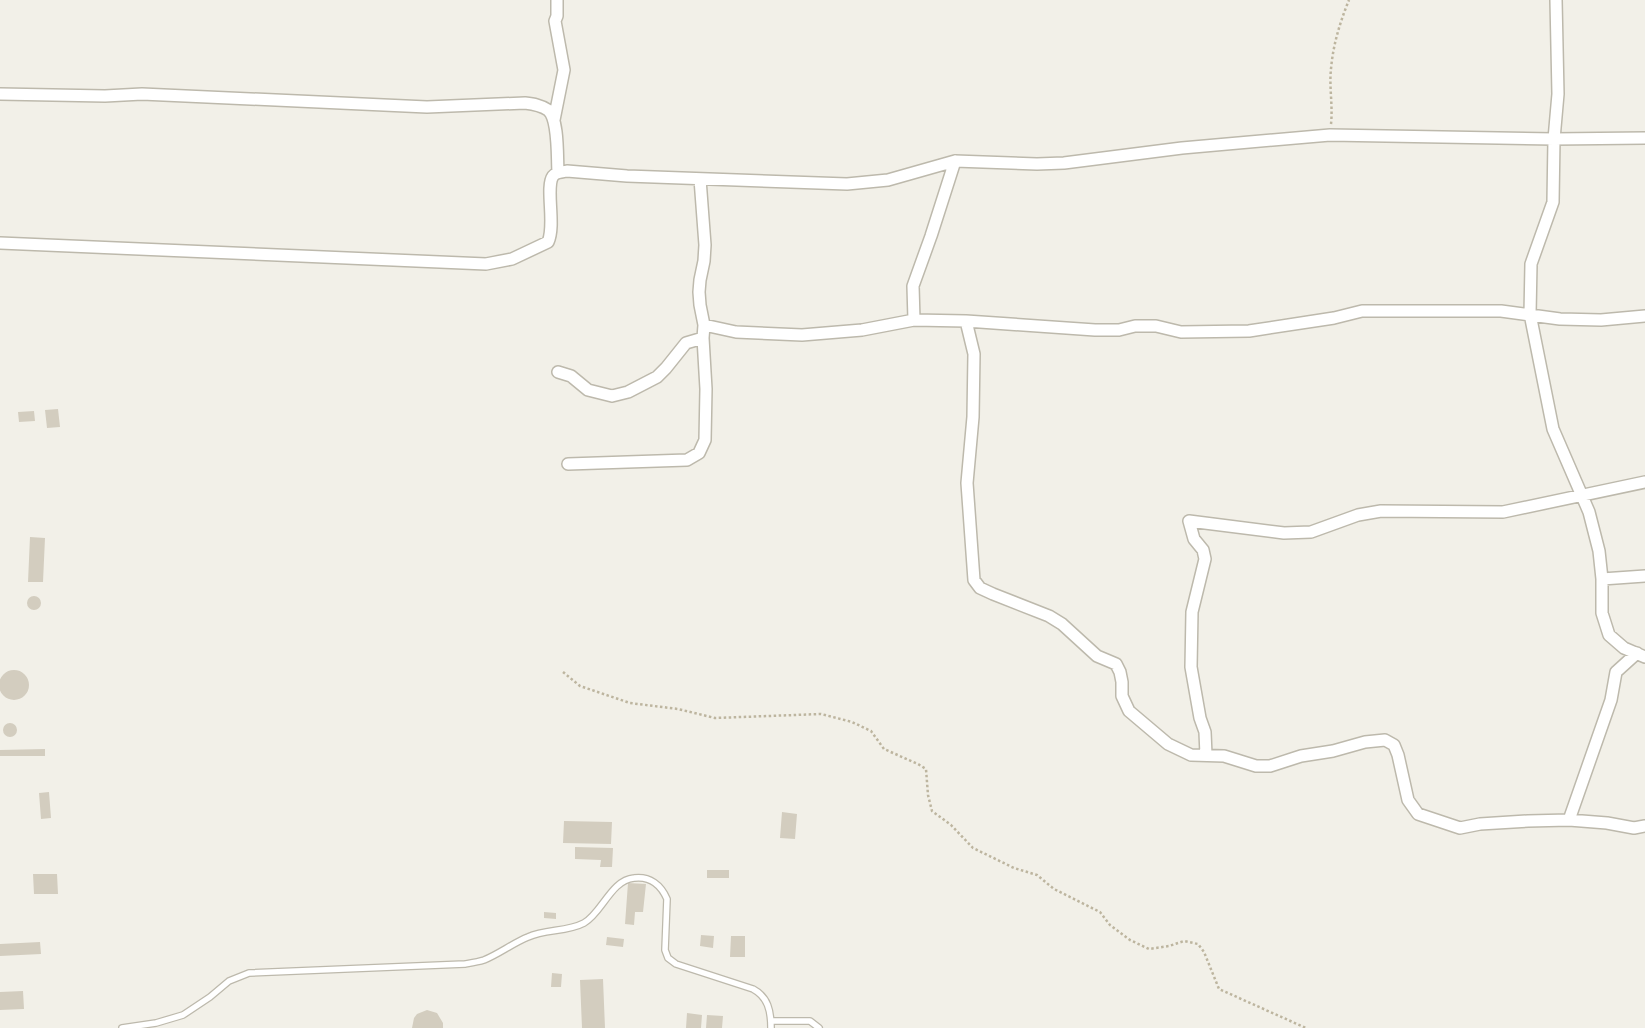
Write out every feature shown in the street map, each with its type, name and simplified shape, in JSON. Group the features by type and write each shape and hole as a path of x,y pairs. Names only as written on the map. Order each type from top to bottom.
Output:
{"street":[{"path":"557,0 557,16 555,21 564,70 554,120 558,172"},
{"path":"1556,0 1558,94 1554,138 1553,202 1531,264 1530,314 1554,429 1589,512 1602,579 1602,613 1609,635 1624,648 1641,655"},
{"path":"0,94 105,96 142,94 427,107 525,103 539,105 549,112 554,120"},
{"path":"0,243 486,264 512,259 548,242 551,231 551,184 553,176 558,172 567,171 627,176 847,184 888,180 955,161 1064,164 1182,148 1330,136 1645,138"},
{"path":"914,320 913,286 955,161"},
{"path":"568,464 687,460 699,453 706,440 704,325 700,305 700,280 705,245 700,179"},
{"path":"704,325 736,332 802,335 862,330 914,320 966,321 1094,330 1156,326 1181,332 1190,332 1249,331 1334,318 1362,311 1472,310 1530,314 1560,319 1601,320 1645,316"},
{"path":"966,321 974,354 967,483 974,580 980,588 1049,616 1062,624 1097,656 1116,664 1122,682 1122,696 1129,711 1168,744 1191,755 1224,756 1256,766 1270,766 1301,756 1333,751 1365,742 1385,740 1394,745 1408,800 1418,814 1460,828 1480,824 1569,820 1607,823 1634,828 1645,826"},
{"path":"558,372 571,376 588,390 612,396 628,392 656,377 666,368 686,343 703,338"},
{"path":"1206,755 1205,732 1200,718 1191,667 1192,612 1205,559 1203,550 1194,539 1189,521 1284,533 1311,532 1358,515 1381,511 1503,512 1645,482"},
{"path":"1602,579 1645,576"},
{"path":"1569,820 1611,700 1616,672 1641,655"}],"lane":[{"path":"122,1028 156,1023 183,1015 210,997 229,981 250,973 465,964 484,960 530,936 572,928 585,922 620,883 634,878 649,879 659,885 667,898 666,950 668,958 676,964 753,988 762,994 766,1000 771,1028"},
{"path":"771,1020 810,1021 820,1028"}],"path":[{"path":"1330,136 1332,108 1331,70 1338,27 1349,0"},
{"path":"563,672 580,686 630,703 678,709 715,718 821,714 852,722 871,731 884,750 918,764 926,770 932,811 950,825 973,848 1014,868 1037,876 1054,889 1100,912 1110,926 1130,940 1149,949 1184,942 1198,944 1204,952 1219,989 1306,1028"}],"building":[{"path":"58,409 60,427 47,428 45,410"},
{"path":"34,411 35,421 19,422 18,412"},
{"path":"30,537 45,538 43,582 28,582"},
{"path":"31,596 37,596 41,603 37,610 31,610 27,606 27,600"},
{"path":"14,670 25,674 29,685 25,696 14,700 3,696 -1,685 3,674"},
{"path":"7,723 13,723 17,730 13,737 7,737 3,733 3,727"},
{"path":"45,749 45,756 0,756 0,750"},
{"path":"49,792 51,818 41,819 39,793"},
{"path":"782,812 797,814 795,839 780,838"},
{"path":"564,821 612,822 611,844 563,843"},
{"path":"575,847 613,848 612,867 600,867 601,860 575,859"},
{"path":"707,870 729,870 729,878 707,878"},
{"path":"33,874 57,874 58,894 34,894"},
{"path":"628,883 646,884 643,912 635,912 634,925 625,924"},
{"path":"544,912 556,913 556,919 544,918"},
{"path":"701,935 714,936 713,948 700,946"},
{"path":"731,936 745,936 745,957 730,957"},
{"path":"607,937 624,939 623,947 606,945"},
{"path":"40,942 41,954 0,956 0,944"},
{"path":"552,973 562,974 561,987 551,987"},
{"path":"603,979 605,1028 582,1028 580,980"},
{"path":"23,991 24,1009 0,1010 0,992"},
{"path":"427,1010 437,1013 443,1023 443,1028 412,1028 417,1014"},
{"path":"687,1013 702,1015 701,1028 686,1028"},
{"path":"707,1015 723,1016 722,1028 706,1028"}]}
